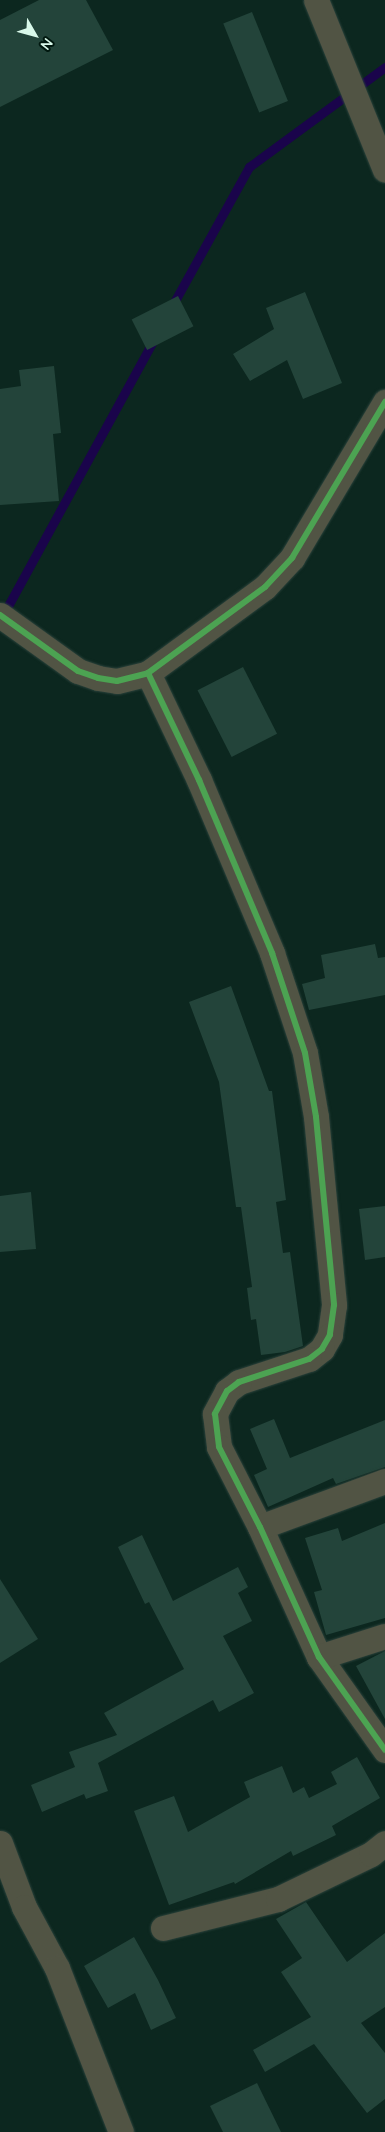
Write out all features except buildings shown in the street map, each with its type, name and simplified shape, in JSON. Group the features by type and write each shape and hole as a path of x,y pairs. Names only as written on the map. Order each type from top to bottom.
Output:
{"street":[{"path":"316,0 385,170"},
{"path":"0,615 78,670 98,678 117,681 148,673 265,587 292,558 385,402"},
{"path":"148,673 199,780 272,953 305,1053 316,1117 334,1305 330,1335 322,1349 310,1359 239,1382 227,1391 215,1414 219,1447 260,1527 319,1657 385,1750"},
{"path":"260,1527 385,1481"},
{"path":"319,1657 385,1636"},
{"path":"0,1843 24,1907 57,1968 120,2132"},
{"path":"164,1928 278,1899 371,1854 385,1843"}],"waterway":[{"path":"172,306 249,167 385,67"},
{"path":"3,615 153,341"}],"cycle path":[{"path":"0,615 78,671 98,678 117,681 148,673 265,587 292,558 385,402"},
{"path":"148,673 199,780 272,953 305,1053 316,1117 334,1305 330,1335 322,1349 309,1359 239,1382 227,1391 215,1414 219,1447 260,1527 319,1657 385,1750"}]}
